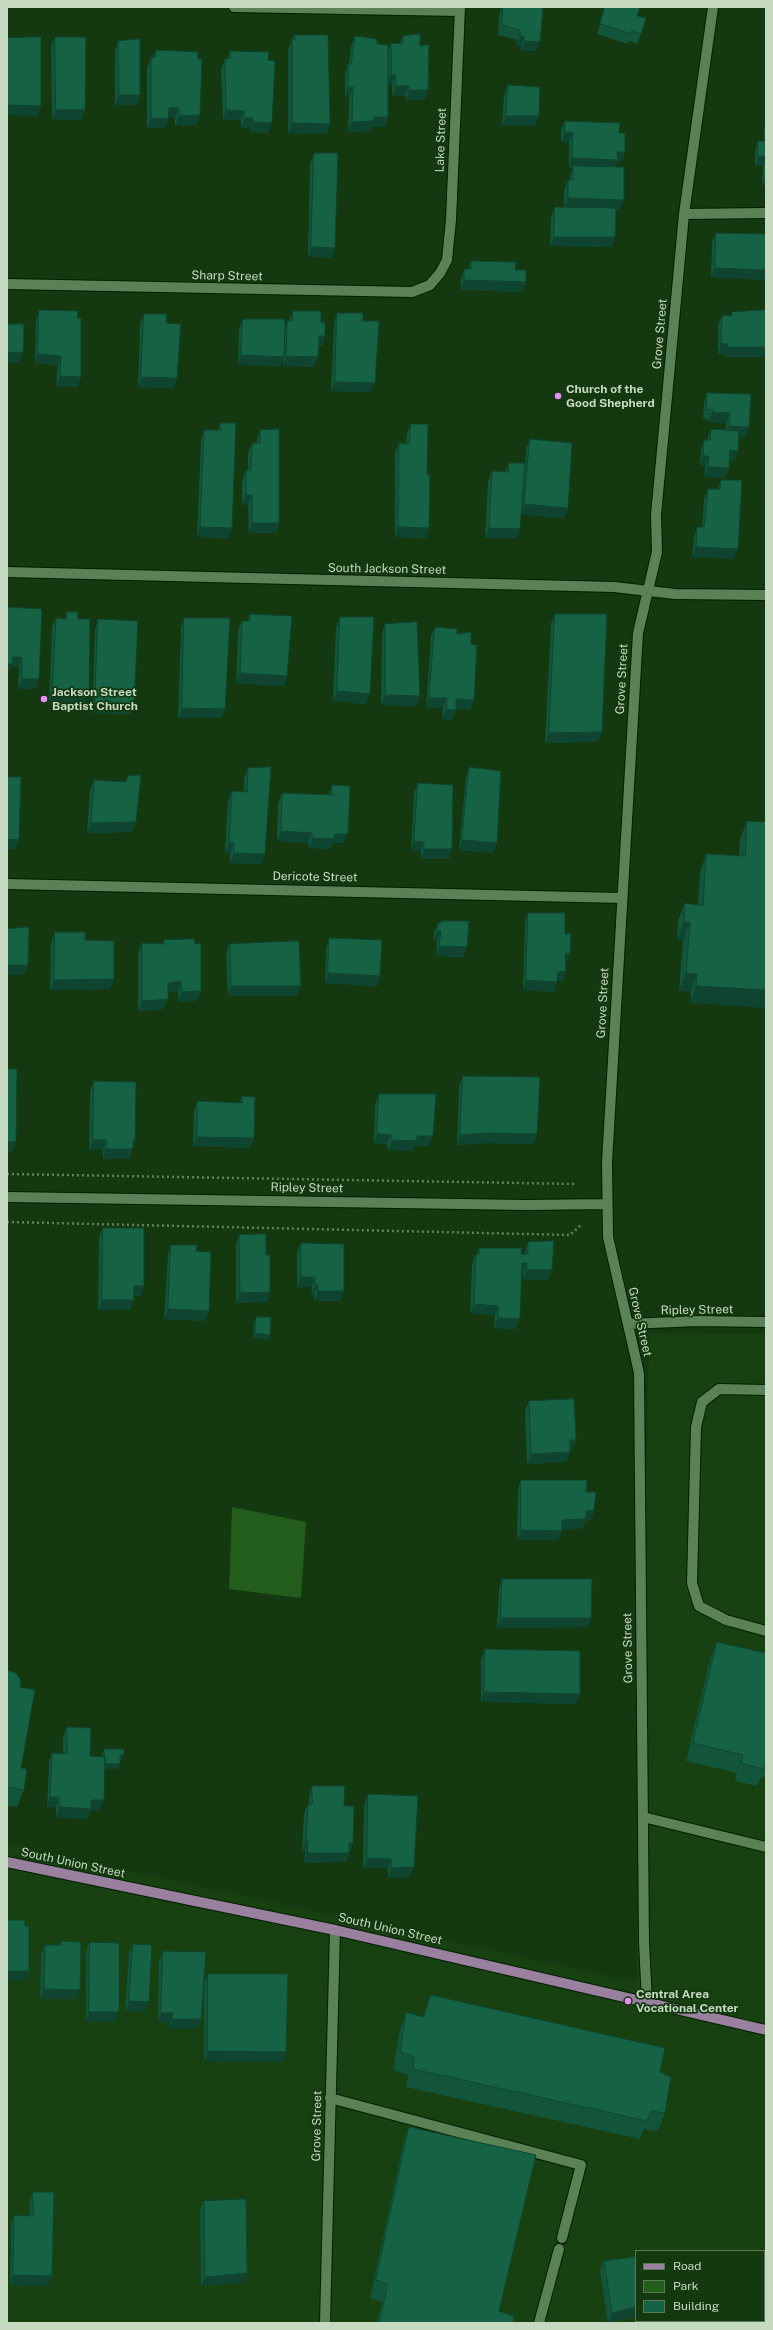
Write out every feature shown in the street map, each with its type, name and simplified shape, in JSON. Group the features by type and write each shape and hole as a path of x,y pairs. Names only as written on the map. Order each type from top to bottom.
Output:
{"main road":[{"name":"South Union Street","path":"7,1862 336,1930 766,2030"}],"street":[{"path":"234,7 460,9"},
{"name":"Grove Street","path":"647,2002 644,1942 638,1374 608,1237 607,1162 638,633 657,552 656,515 684,214 713,7"},
{"name":"Lake Street","path":"440,273 447,260 451,220 460,9"},
{"path":"684,214 766,213"},
{"name":"Sharp Street","path":"7,284 412,292 430,285 440,273"},
{"name":"South Jackson Street","path":"7,572 614,587 675,594 766,595"},
{"name":"Dericote Street","path":"7,884 622,898"},
{"name":"Ripley Street","path":"7,1197 526,1205 607,1204"},
{"name":"Ripley Street","path":"628,1324 698,1321 766,1322"},
{"path":"766,1390 719,1389 702,1402 696,1427 692,1583 699,1606 726,1620 766,1631"},
{"path":"643,1817 766,1848"},
{"name":"Grove Street","path":"325,2323 330,2098 336,1930"},
{"path":"330,2098 580,2165 562,2238"},
{"path":"539,2323 559,2249"}],"path":[{"path":"7,1174 574,1182 580,1187"},
{"path":"7,1222 570,1235 607,1204"}],"shaded area":[{"path":"649,1333 766,1334 766,2323 7,2323 7,1844 636,1982"}],"green space":[{"path":"232,1507 306,1522 301,1598 229,1589"}],"building":[{"path":"503,7 543,7 540,42 524,41 524,36 520,36 520,30 502,25"},
{"path":"605,7 640,7 637,16 646,18 641,34 632,31 632,34 600,24"},
{"path":"420,34 420,46 429,44 428,90 409,90 409,86 395,86 396,75 391,74 391,43 403,44 403,36"},
{"path":"294,35 328,35 330,124 292,123 292,39 295,40"},
{"path":"355,36 377,39 377,44 388,45 388,117 374,117 374,121 352,122 353,87 348,87 348,64 351,64"},
{"path":"41,37 41,106 7,105 7,38"},
{"path":"55,37 86,37 85,110 56,110"},
{"path":"140,39 140,95 119,95 118,41"},
{"path":"156,50 198,52 198,59 202,59 200,115 179,116 179,108 169,108 168,119 151,118 151,58 155,57"},
{"path":"230,51 269,52 268,60 275,61 272,123 253,122 253,118 245,118 244,111 226,110 225,59 230,58"},
{"path":"508,85 540,87 539,116 506,116"},
{"path":"565,121 620,123 619,133 625,133 625,152 617,152 618,160 572,158 573,133 565,132"},
{"path":"758,141 766,141 766,156 758,157"},
{"path":"314,153 338,153 335,248 311,247"},
{"path":"573,166 624,167 624,200 568,198 568,180 573,180"},
{"path":"555,207 616,208 615,237 554,237"},
{"path":"716,233 766,234 766,270 715,268"},
{"path":"471,261 516,262 515,270 526,270 526,282 464,280 464,269 471,269"},
{"path":"39,310 78,311 77,318 81,318 81,377 60,376 61,356 38,354"},
{"path":"766,310 766,347 727,347 728,344 721,344 722,315 731,316 732,312"},
{"path":"293,311 321,311 321,322 325,322 325,336 319,336 318,357 286,356 287,321 292,321"},
{"path":"337,313 363,313 363,321 379,321 375,383 335,382"},
{"path":"144,314 167,314 166,323 181,324 177,378 141,377"},
{"path":"243,319 285,319 284,357 241,355"},
{"path":"7,324 24,324 23,352 8,353 7,366"},
{"path":"707,393 751,394 749,427 729,426 730,413 712,412 713,410 707,409"},
{"path":"220,423 236,423 232,528 200,527 204,430 220,430"},
{"path":"411,424 428,424 427,475 430,475 429,528 398,527 399,443 409,444"},
{"path":"279,429 279,523 252,523 252,495 246,495 246,470 251,470 252,443 260,443 260,430"},
{"path":"711,429 739,431 738,451 730,450 729,468 708,467 709,456 703,456 704,440 710,440"},
{"path":"530,439 572,443 568,508 524,504"},
{"path":"509,463 525,463 520,529 489,528 492,471 508,472"},
{"path":"721,480 742,480 738,549 696,547 697,527 704,527 708,489 720,489"},
{"path":"7,607 42,609 39,679 22,679 22,657 13,657 12,664 7,664"},
{"path":"67,612 78,612 78,619 90,619 89,695 52,692 56,618 66,619"},
{"path":"250,614 292,616 287,676 240,673 242,621 250,621"},
{"path":"555,614 607,614 602,732 549,733"},
{"path":"340,617 374,617 370,694 337,691"},
{"path":"184,618 230,618 225,709 182,708"},
{"path":"98,619 138,621 134,705 95,704"},
{"path":"417,622 420,696 385,695 385,624"},
{"path":"435,627 457,629 457,634 471,632 471,644 477,645 474,700 456,699 456,710 446,709 447,698 429,698"},
{"path":"271,767 265,854 234,853 234,843 229,843 232,791 247,792 248,768"},
{"path":"469,767 501,771 497,843 462,840"},
{"path":"141,775 136,822 91,823 94,780 126,782 128,776"},
{"path":"7,777 21,777 19,839 7,840"},
{"path":"418,783 453,785 452,849 424,849 424,842 414,841"},
{"path":"332,785 350,786 348,834 335,834 334,839 313,838 312,833 281,831 282,793 332,795"},
{"path":"747,821 766,822 766,990 696,986 697,974 686,973 690,922 684,922 685,903 703,906 706,854 745,856"},
{"path":"528,913 565,913 565,934 571,934 570,954 565,953 566,971 558,972 557,982 526,980"},
{"path":"441,921 469,921 467,947 439,946 441,931 437,931 438,923"},
{"path":"29,927 28,965 7,965 7,929"},
{"path":"55,932 85,932 85,940 114,941 114,979 54,980"},
{"path":"329,938 382,940 380,976 328,973"},
{"path":"194,939 195,944 201,943 201,991 181,992 181,981 168,983 168,999 142,1001 142,943 164,944 164,940"},
{"path":"299,941 301,986 231,986 230,944"},
{"path":"7,1069 17,1069 16,1142 7,1142"},
{"path":"463,1076 540,1077 537,1134 489,1133 460,1135"},
{"path":"94,1081 136,1082 135,1141 133,1141 133,1149 106,1149 107,1140 93,1140"},
{"path":"379,1094 436,1094 433,1136 417,1136 417,1141 392,1140 391,1135 377,1134"},
{"path":"242,1096 255,1097 254,1138 197,1137 197,1101 242,1103"},
{"path":"103,1228 144,1228 144,1286 134,1286 134,1300 102,1300"},
{"path":"266,1234 266,1255 270,1255 270,1292 240,1293 239,1235"},
{"path":"554,1241 552,1270 527,1270 527,1263 522,1263 520,1319 498,1318 498,1306 474,1304 476,1254 479,1255 479,1248 522,1248 521,1254 528,1254 528,1242"},
{"path":"301,1243 344,1244 344,1291 318,1291 318,1285 315,1285 315,1277 301,1277"},
{"path":"171,1245 197,1245 196,1251 211,1252 209,1311 168,1309"},
{"path":"256,1317 271,1317 270,1335 255,1333"},
{"path":"574,1399 576,1440 570,1440 570,1452 531,1454 529,1401"},
{"path":"521,1480 587,1480 586,1492 596,1492 594,1510 586,1511 586,1519 562,1520 562,1531 521,1530"},
{"path":"502,1579 592,1579 591,1618 501,1618"},
{"path":"717,1642 766,1653 766,1760 764,1769 741,1763 743,1755 693,1743"},
{"path":"485,1649 580,1651 580,1694 484,1692"},
{"path":"7,1670 16,1673 21,1681 20,1687 35,1690 21,1768 27,1769 24,1790 7,1787"},
{"path":"67,1727 91,1728 90,1756 105,1757 104,1800 91,1800 91,1809 59,1807 59,1797 50,1797 52,1753 67,1754"},
{"path":"104,1749 124,1749 124,1755 120,1755 120,1764 106,1764"},
{"path":"312,1786 345,1786 344,1806 354,1806 353,1843 349,1843 349,1853 307,1853 308,1841 306,1841 308,1804 312,1804"},
{"path":"368,1794 418,1796 414,1867 391,1868 391,1859 367,1858"},
{"path":"7,1920 25,1920 25,1926 29,1926 29,1971 7,1971"},
{"path":"61,1941 81,1942 80,1990 44,1989 45,1945 61,1945"},
{"path":"90,1942 119,1943 119,2012 89,2012"},
{"path":"133,1944 152,1945 149,2002 129,2001"},
{"path":"163,1951 206,1952 201,2019 172,2019 173,2013 161,2013"},
{"path":"208,1974 288,1974 286,2052 208,2051"},
{"path":"431,1995 665,2048 660,2072 671,2077 665,2113 651,2111 647,2121 413,2069 414,2057 400,2052 406,2012 423,2017"},
{"path":"409,2127 536,2155 499,2311 514,2316 513,2323 379,2323 388,2284 376,2280"},
{"path":"33,2192 54,2192 52,2276 13,2275 14,2215 33,2216"},
{"path":"246,2199 247,2273 205,2277 204,2201"},
{"path":"635,2257 635,2307 612,2313 604,2261"}],"place":[{"name":"Church of the Good Shepherd","path":"558,396"},
{"name":"Jackson Street Baptist Church","path":"44,699"},
{"name":"Central Area Vocational Center","path":"628,2001"}]}
